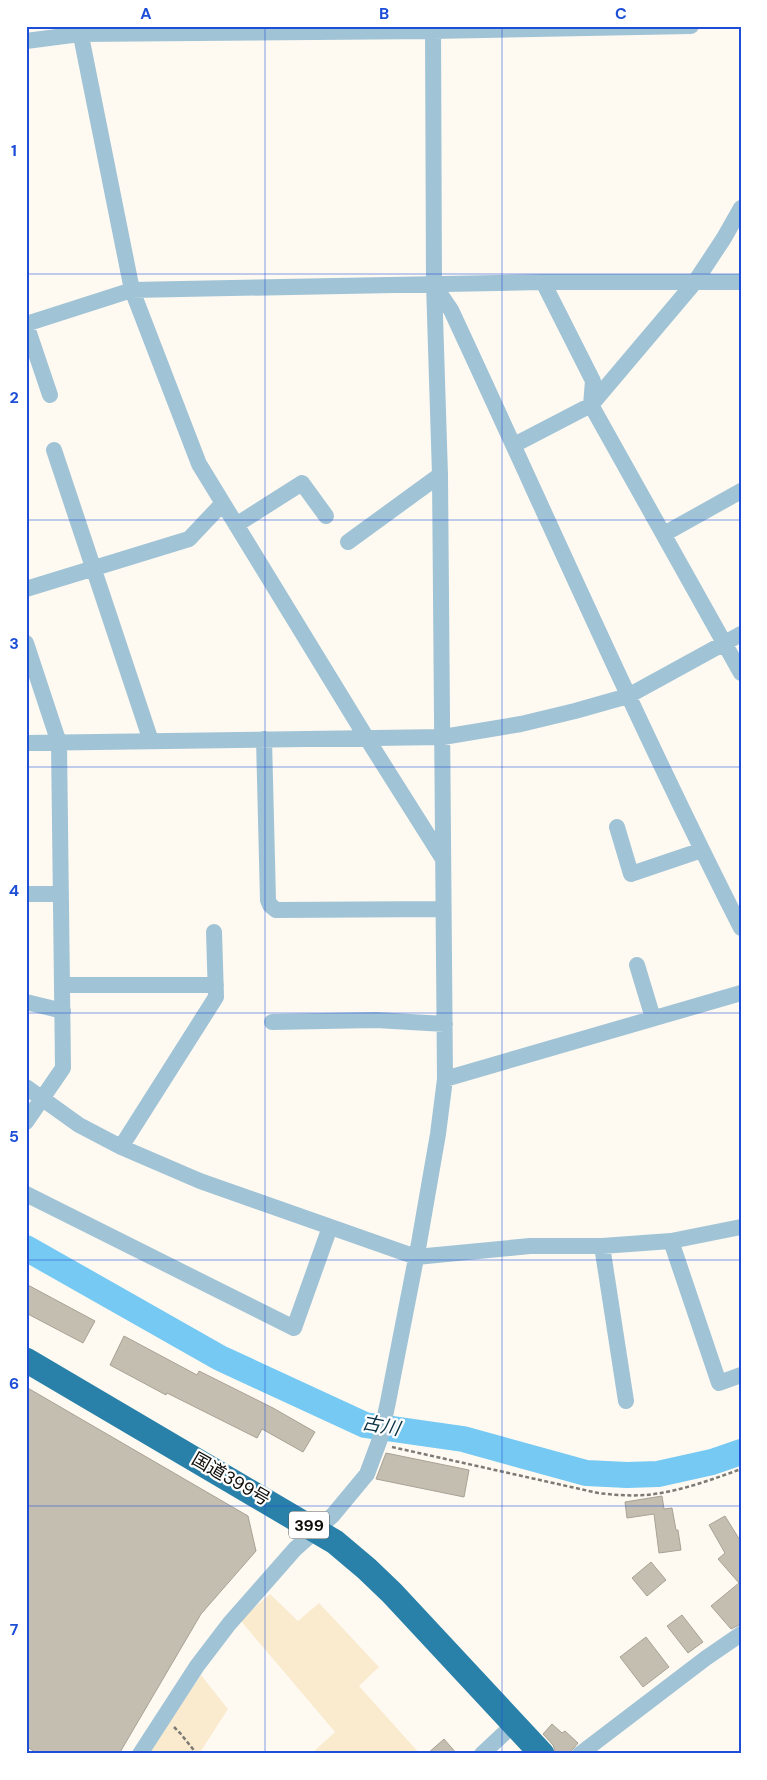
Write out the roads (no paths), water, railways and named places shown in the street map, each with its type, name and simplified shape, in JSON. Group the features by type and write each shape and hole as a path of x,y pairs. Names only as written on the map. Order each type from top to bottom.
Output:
{"highway":[{"name":"国道399号","path":"26,1360 317,1529 335,1542 379,1581 542,1754"}],"street":[{"path":"26,41 80,30 691,26"},
{"path":"140,1754 197,1666 229,1624 295,1549 332,1515 367,1474 379,1442 388,1402 438,1134 445,1079 445,1024 440,475 434,284 433,29"},
{"path":"80,30 132,290 199,464 443,859"},
{"path":"514,445 591,405 695,282 741,208"},
{"path":"543,282 593,381 591,405 741,673"},
{"path":"50,396 26,324 132,290 543,282 741,282"},
{"path":"434,284 451,310 628,696 702,850 734,898 741,928"},
{"path":"54,450 151,741"},
{"path":"348,542 440,475"},
{"path":"236,525 302,483 326,516"},
{"path":"664,534 741,491"},
{"path":"26,589 189,539 223,503"},
{"path":"26,743 443,737 539,720 628,696 741,634"},
{"path":"26,643 59,743 64,1068 26,1122"},
{"path":"264,739 268,900 270,905 276,910 443,909"},
{"path":"617,827 631,874 702,850"},
{"path":"26,894 61,894"},
{"path":"121,1146 216,997 214,932"},
{"path":"637,965 653,1018"},
{"path":"62,985 216,985"},
{"path":"445,1079 741,993"},
{"path":"26,1002 63,1011"},
{"path":"272,1022 376,1020 445,1024"},
{"path":"26,1087 79,1125 200,1181 416,1257 530,1246 602,1246 671,1241 741,1227"},
{"path":"26,1194 294,1328 330,1227"},
{"path":"671,1241 719,1383 741,1375"},
{"path":"602,1246 626,1401"},
{"path":"580,1754 706,1658 741,1634"},
{"path":"482,1754 514,1724"}],"waterway":[{"name":"古川","path":"26,1248 220,1358 365,1425 463,1439 586,1473 658,1474 712,1462 741,1452"}]}
